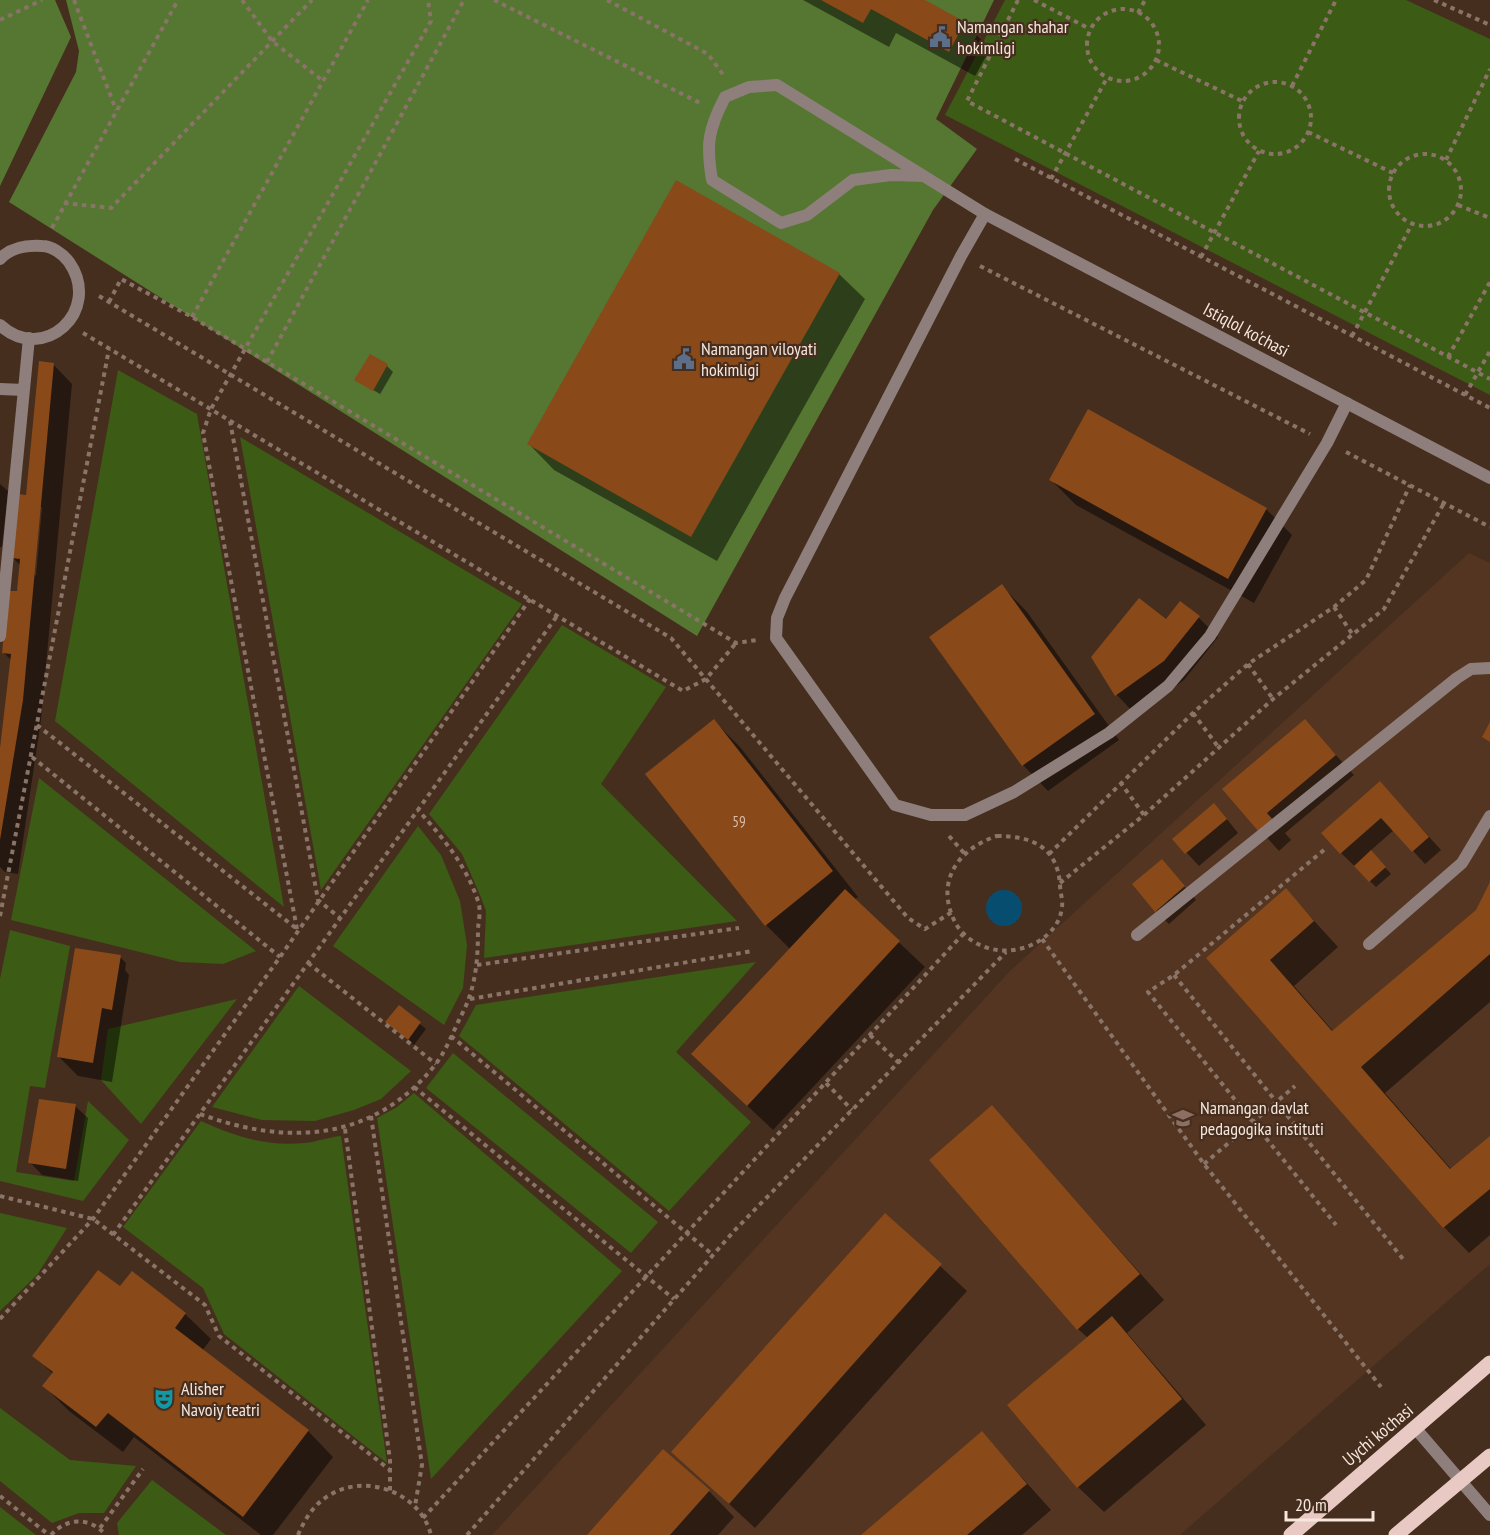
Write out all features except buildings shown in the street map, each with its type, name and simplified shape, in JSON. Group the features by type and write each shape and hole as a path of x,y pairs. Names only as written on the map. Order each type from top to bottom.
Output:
{"main road":[{"name":"Uychi ko’chasi","path":"1291,1535 1490,1363"},
{"path":"1396,1535 1490,1456"}],"street":[{"name":"Istiqlol ko'chasi","path":"924,176 891,175 853,180 807,215 781,223 712,180 709,160 710,126 725,97 749,87 777,85 924,176 985,214 1490,478"},
{"path":"985,214 961,256 785,598 777,618 776,638 895,805 931,815 965,815 1014,792 1109,733 1168,686 1209,636 1327,442 1347,404"},
{"path":"0,259 6,253 26,244 47,246 65,256 77,274 81,294 75,315 60,330 41,339 20,337 0,327"},
{"path":"0,636 29,338"},
{"path":"0,389 24,390"},
{"path":"1137,936 1457,678 1471,669 1490,668"},
{"path":"1369,944 1462,863 1490,816"},
{"path":"1416,1429 1490,1515"}],"path":[{"path":"0,20 42,0"},
{"path":"74,0 116,110"},
{"path":"47,246 53,223 177,0"},
{"path":"242,0 272,41 323,81"},
{"path":"64,203 111,208 312,0"},
{"path":"192,317 368,0"},
{"path":"297,929 203,433 211,409 431,21 428,0"},
{"path":"267,362 464,0"},
{"path":"494,0 702,104"},
{"path":"607,0 708,54 724,76 716,85"},
{"path":"1018,0 967,100 1490,379"},
{"path":"1034,0 1090,29"},
{"path":"1138,13 1145,0"},
{"path":"1292,86 1336,0"},
{"path":"1434,0 1490,25"},
{"path":"1120,9 1138,13 1152,24 1158,36 1159,48 1156,60 1150,70 1130,81 1107,78 1098,72 1087,52 1090,29 1108,12 1120,9"},
{"path":"1156,60 1242,101"},
{"path":"1446,160 1490,69"},
{"path":"1051,178 1107,78"},
{"path":"1272,81 1292,86 1305,97 1310,108 1311,120 1308,132 1293,149 1282,153 1259,151 1243,135 1239,124 1242,101 1260,84 1272,81"},
{"path":"1308,132 1393,174"},
{"path":"1201,257 1259,151"},
{"path":"1428,154 1446,160 1455,169 1460,180 1458,204 1443,222 1432,225 1412,224 1400,216 1393,207 1389,184 1393,174 1410,156 1428,154"},
{"path":"1015,159 1490,408"},
{"path":"1458,204 1490,218"},
{"path":"1352,336 1412,224"},
{"path":"961,256 1490,527"},
{"path":"109,302 121,279 192,317 736,643 776,638"},
{"path":"1448,357 1490,282"},
{"path":"79,284 671,638 908,918 925,929 952,912"},
{"path":"67,323 683,691 706,679 736,643"},
{"path":"0,916 109,349"},
{"path":"1465,395 1490,351"},
{"path":"230,420 318,900 340,918"},
{"path":"1049,854 1193,712 1248,664 1334,607 1366,580 1410,485"},
{"path":"1059,883 1144,815 1273,699 1384,609 1444,503"},
{"path":"0,1319 93,1219 530,600"},
{"path":"1334,607 1353,635"},
{"path":"113,1235 558,616"},
{"path":"1248,664 1273,699"},
{"path":"1193,712 1219,748"},
{"path":"37,725 297,929"},
{"path":"32,757 280,957"},
{"path":"1120,782 1144,815"},
{"path":"200,1114 236,1127 282,1134 345,1129 399,1100 436,1064 470,999 477,964 479,903 452,848 418,810"},
{"path":"997,836 1016,836 1034,842 1049,854 1059,870 1062,907 1055,925 1042,939 1025,949 1006,952 987,949 964,933 957,925 948,888 953,870 964,853 979,842 997,836"},
{"path":"1324,850 1174,975 1148,992 1335,1225"},
{"path":"477,964 739,928"},
{"path":"423,1518 964,933"},
{"path":"1042,939 1204,1164 1381,1387"},
{"path":"470,999 753,951"},
{"path":"467,1535 713,1255 1006,952"},
{"path":"308,963 436,1064"},
{"path":"1174,975 1403,1259"},
{"path":"870,1035 899,1063"},
{"path":"451,1036 713,1255"},
{"path":"826,1083 852,1110"},
{"path":"1204,1164 1295,1086"},
{"path":"414,1087 674,1299"},
{"path":"371,1116 422,1465 415,1506"},
{"path":"345,1129 390,1470 390,1491"},
{"path":"0,1196 93,1219 205,1305 219,1336 390,1470"},
{"path":"100,1528 143,1470"},
{"path":"298,1535 308,1515 326,1497 348,1487 372,1486 390,1491 415,1506 431,1535"},
{"path":"0,1497 50,1535 58,1528 79,1521 100,1528 106,1535"}],"shaded area":[{"name":"Namangan davlat pedagogika instituti","path":"1469,553 1490,563 1490,1264 1180,1535 492,1535 1010,971"}],"green space":[{"path":"0,0 55,0 71,37 0,186"},
{"path":"66,0 994,0 936,119 977,149 933,210 697,636 9,202 76,72 79,51"},
{"path":"1005,0 1406,0 1490,39 1490,395 945,115"},
{"path":"118,370 197,414 284,907 55,721"},
{"path":"240,437 522,604 321,890"},
{"path":"562,625 666,687 601,784 737,921 484,958 486,911 480,895 462,854 429,814"},
{"path":"39,778 256,951 223,964 180,962 11,920"},
{"path":"418,826 441,855 460,901 467,945 463,988 444,1025 333,946"},
{"path":"10,930 70,946 45,1088 30,1086 16,1172 74,1181 88,1101 129,1140 83,1201 0,1181 0,979"},
{"path":"756,962 676,1052 751,1122 669,1211 459,1036 476,1005"},
{"path":"299,986 411,1071 381,1099 354,1110 315,1121 262,1120 212,1107"},
{"path":"237,999 141,1124 101,1080 108,1029"},
{"path":"453,1053 658,1222 631,1253 426,1088"},
{"path":"414,1093 622,1271 431,1479 377,1118 397,1107"},
{"path":"201,1121 238,1136 264,1142 290,1144 341,1136 387,1463 224,1334 203,1288 123,1227"},
{"path":"0,1213 67,1228 37,1275 0,1311"},
{"path":"0,1408 70,1460 136,1466 104,1513 79,1513 52,1523 0,1481"},
{"path":"152,1480 226,1535 119,1535 117,1523"},
{"path":"0,1507 36,1535 0,1535"}],"water":[{"path":"1004,890 1016,896 1022,908 1016,920 1004,926 992,920 986,908 992,896"}],"place":[{"name":"Namangan shahar hokimligi","path":"940,37"},
{"name":"Namangan viloyati hokimligi","path":"684,359"},
{"name":"Namangan davlat pedagogika instituti","path":"1183,1118"},
{"name":"Alisher Navoiy teatri","path":"164,1399"}]}
